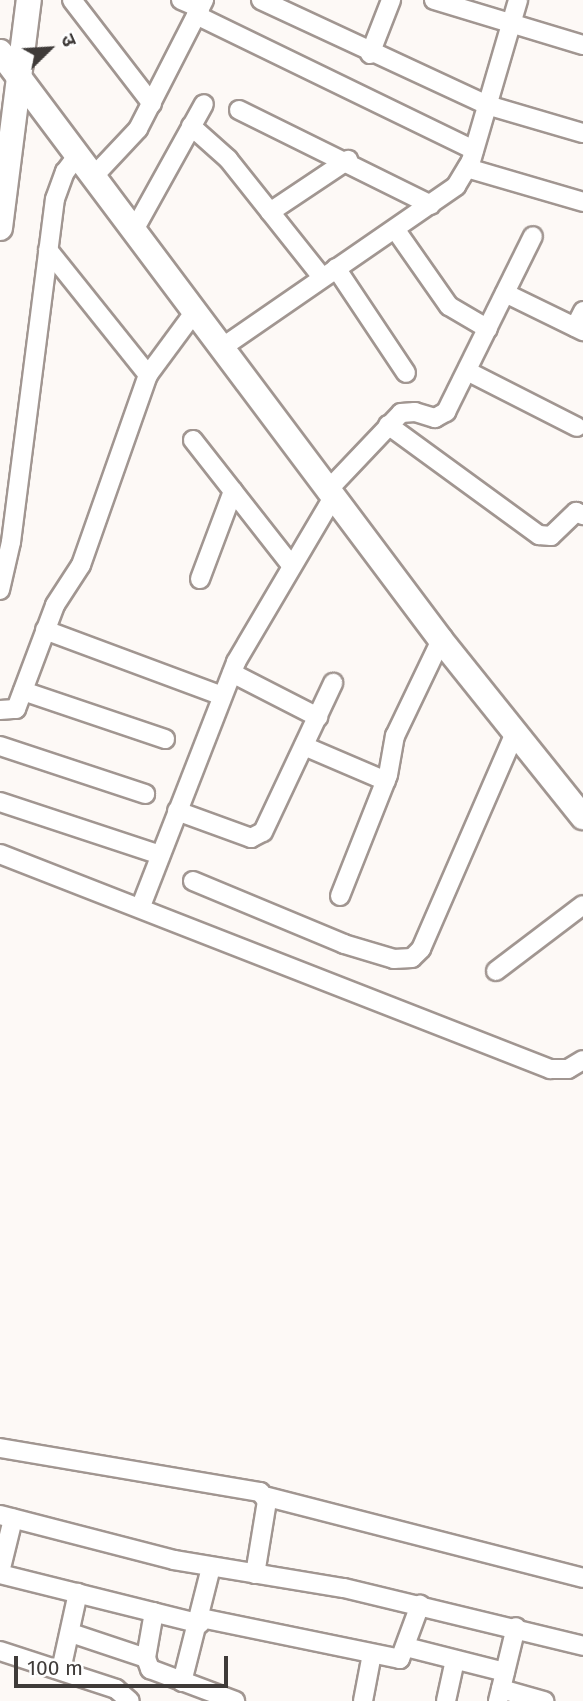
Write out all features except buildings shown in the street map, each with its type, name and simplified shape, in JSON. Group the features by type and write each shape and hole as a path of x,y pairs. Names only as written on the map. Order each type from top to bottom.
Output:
{"main road":[{"path":"0,228 11,65 29,0"},
{"path":"11,65 193,314 440,640 583,817"}],"street":[{"path":"72,0 152,104"},
{"path":"181,0 474,150"},
{"path":"261,0 370,54 487,105 583,133"},
{"path":"370,54 391,0"},
{"path":"437,0 583,45"},
{"path":"220,349 456,186 474,150 518,0"},
{"path":"93,177 138,129 200,8"},
{"path":"133,232 204,104"},
{"path":"239,110 348,160 431,205"},
{"path":"191,126 220,149 270,212 329,273 405,373"},
{"path":"0,590 11,542 59,183 78,155"},
{"path":"270,212 348,160"},
{"path":"467,168 583,202"},
{"path":"395,229 449,306 488,329"},
{"path":"141,906 232,673 330,494 388,425 406,411 441,417 467,371 533,236"},
{"path":"48,250 148,375"},
{"path":"505,293 579,329 583,311"},
{"path":"0,710 16,709 55,605 81,565 148,375 193,314"},
{"path":"467,371 577,427"},
{"path":"388,425 539,535 551,536 568,516 583,515"},
{"path":"193,440 291,565"},
{"path":"200,579 233,491"},
{"path":"45,630 222,696"},
{"path":"341,896 386,781 395,736 440,640"},
{"path":"232,673 318,717"},
{"path":"177,811 257,836 268,824 333,684"},
{"path":"23,691 165,739"},
{"path":"193,881 344,944 394,959 412,958 421,949 515,733"},
{"path":"0,746 145,794"},
{"path":"304,746 386,781"},
{"path":"0,802 160,855"},
{"path":"0,854 141,906 550,1069 568,1069 583,1060"},
{"path":"496,971 583,905"},
{"path":"0,1448 264,1496 583,1578"},
{"path":"255,1574 264,1496"},
{"path":"420,1605 407,1647 400,1659 154,1612 0,1573 6,1517 211,1567 420,1605 583,1646"},
{"path":"183,1682 211,1567"},
{"path":"61,1670 78,1593"},
{"path":"154,1612 146,1658 150,1669 234,1701"},
{"path":"501,1688 516,1627"},
{"path":"71,1633 146,1658"},
{"path":"407,1647 454,1660 501,1688 544,1701"},
{"path":"0,1651 117,1689 130,1701"},
{"path":"363,1701 372,1654"},
{"path":"446,1701 454,1660"}]}
